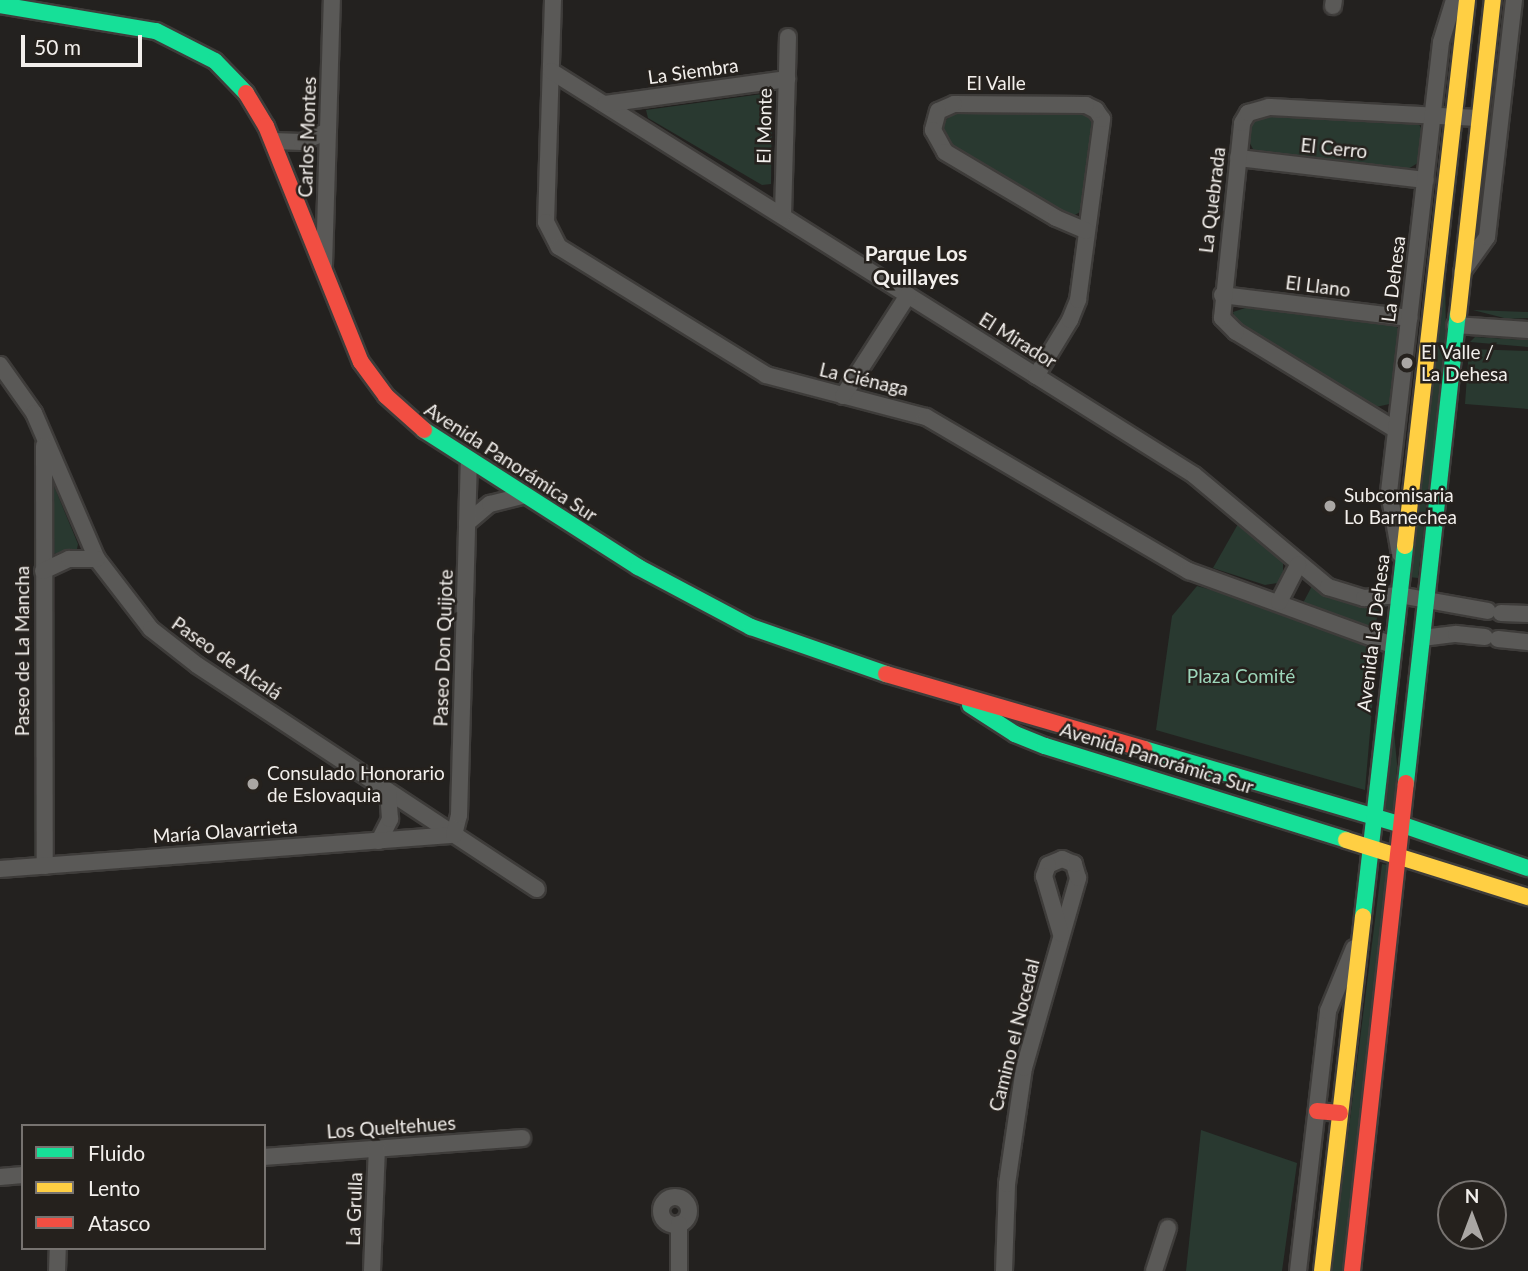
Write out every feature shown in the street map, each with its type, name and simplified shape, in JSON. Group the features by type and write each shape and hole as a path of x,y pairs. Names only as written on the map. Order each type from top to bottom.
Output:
{"street":[{"name":"Carlos Montes","path":"323,275 332,0"},
{"name":"La Ciénaga","path":"553,0 546,222 554,242 757,370 942,424 1189,571 1392,645"},
{"name":"La Dehesa","path":"1402,563 1390,508 1396,430 1443,29 1454,0"},
{"name":"Avenida La Dehesa","path":"1322,1271 1467,0"},
{"path":"1352,1271 1400,854 1460,274 1493,0"},
{"path":"1460,274 1487,237 1514,0"},
{"name":"Avenida Panorámica Sur","path":"0,5 129,24 191,46 239,84 273,141 351,344 372,380 416,426 609,551 751,627 827,657 1403,825 1528,868"},
{"name":"El Monte","path":"783,215 788,37"},
{"name":"El Mirador","path":"551,71 1213,488 1298,565 1337,591 1364,598 1399,595 1494,612 1528,614"},
{"name":"La Siembra","path":"605,104 786,79"},
{"name":"El Valle","path":"1036,376 1074,311 1086,231 1102,124 1096,110 1086,105 954,104 938,111 933,130 945,152 1056,218 1086,231"},
{"name":"La Quebrada","path":"1396,430 1229,327 1220,313 1244,117 1260,108 1433,113 1479,118"},
{"path":"273,141 302,142 328,131"},
{"name":"El Cerro","path":"1238,158 1426,180"},
{"path":"844,396 908,295"},
{"name":"El Llano","path":"1222,295 1409,318"},
{"path":"1455,325 1528,330"},
{"name":"Paseo de Alcalá","path":"0,365 23,395 97,559 141,618 178,652 537,889"},
{"name":"Paseo de La Mancha","path":"44,437 45,866"},
{"name":"Paseo Don Quijote","path":"454,835 459,815 469,462"},
{"path":"467,523 490,505 523,496"},
{"path":"43,571 69,559 97,559"},
{"path":"1279,602 1298,565"},
{"path":"1422,638 1455,634 1528,642"},
{"name":"Avenida Panorámica Sur","path":"944,690 1015,734 1045,746 1400,854 1528,897"},
{"path":"379,841 390,819 388,791"},
{"name":"María Olavarrieta","path":"0,869 454,835"},
{"name":"Camino el Nocedal","path":"1004,1271 1013,1132 1024,1068 1061,934"},
{"path":"1298,1271 1328,1011 1359,940"},
{"path":"1317,1111 1340,1113"},
{"name":"Los Queltehues","path":"266,1157 522,1138"},
{"name":"La Grulla","path":"372,1271 377,1149"},
{"path":"0,1177 21,1175"},
{"path":"679,1224 679,1271"},
{"path":"1154,1271 1168,1228"},
{"path":"57,1271 58,1250"}],"green space":[{"path":"762,94 772,103 771,184 762,185 648,118 646,110"},
{"path":"954,112 1088,115 1093,126 1082,211 1071,217 1059,213 951,145 942,124"},
{"path":"1263,115 1417,121 1424,133 1421,161 1408,169 1263,153 1253,149 1247,138 1250,123"},
{"path":"1445,268 1446,339 1418,578 1409,577"},
{"path":"1248,307 1381,320 1395,325 1401,332 1394,403 1376,407 1236,325 1233,312"},
{"path":"1473,310 1528,312 1528,318 1508,319"},
{"path":"1475,337 1528,340 1528,347 1470,342"},
{"path":"1469,349 1528,351 1528,409 1465,404"},
{"path":"54,486 78,544 77,549 53,554 50,490"},
{"path":"1242,517 1283,563 1283,582 1265,585 1213,568"},
{"path":"1313,584 1332,595 1379,610 1373,634 1303,603"},
{"name":"Plaza Comité","path":"1197,586 1266,605 1377,651 1365,790 1156,730 1172,616"},
{"path":"1392,710 1397,764 1395,808 1390,813 1384,811"},
{"path":"1382,864 1388,865 1343,1271 1331,1271"},
{"path":"1201,1130 1297,1163 1282,1271 1186,1271"}],"traffic: fast":[{"path":"0,5 156,31 215,61 246,93"},
{"path":"1406,783 1458,315"},
{"path":"424,430 638,567 751,627 886,674"},
{"path":"1363,916 1405,546"},
{"path":"970,705 1015,734 1045,746 1346,840"},
{"path":"1144,749 1403,825 1528,868"}],"traffic: slow":[{"path":"1405,546 1467,0"},
{"path":"1458,315 1493,0"},
{"path":"1346,840 1528,897"},
{"path":"1322,1271 1363,916"}],"traffic: jam":[{"path":"246,93 266,126 361,362 386,396 424,430"},
{"path":"886,674 1144,749"},
{"path":"1352,1271 1406,783"},
{"path":"1317,1111 1340,1113"}],"place":[{"name":"El Valle / La Dehesa","path":"1407,363"},
{"name":"Subcomisaria Lo Barnechea","path":"1330,506"},
{"name":"Consulado Honorario de Eslovaquia","path":"253,784"}],"district":[{"name":"Parque Los Quillayes","path":"916,265"}]}
